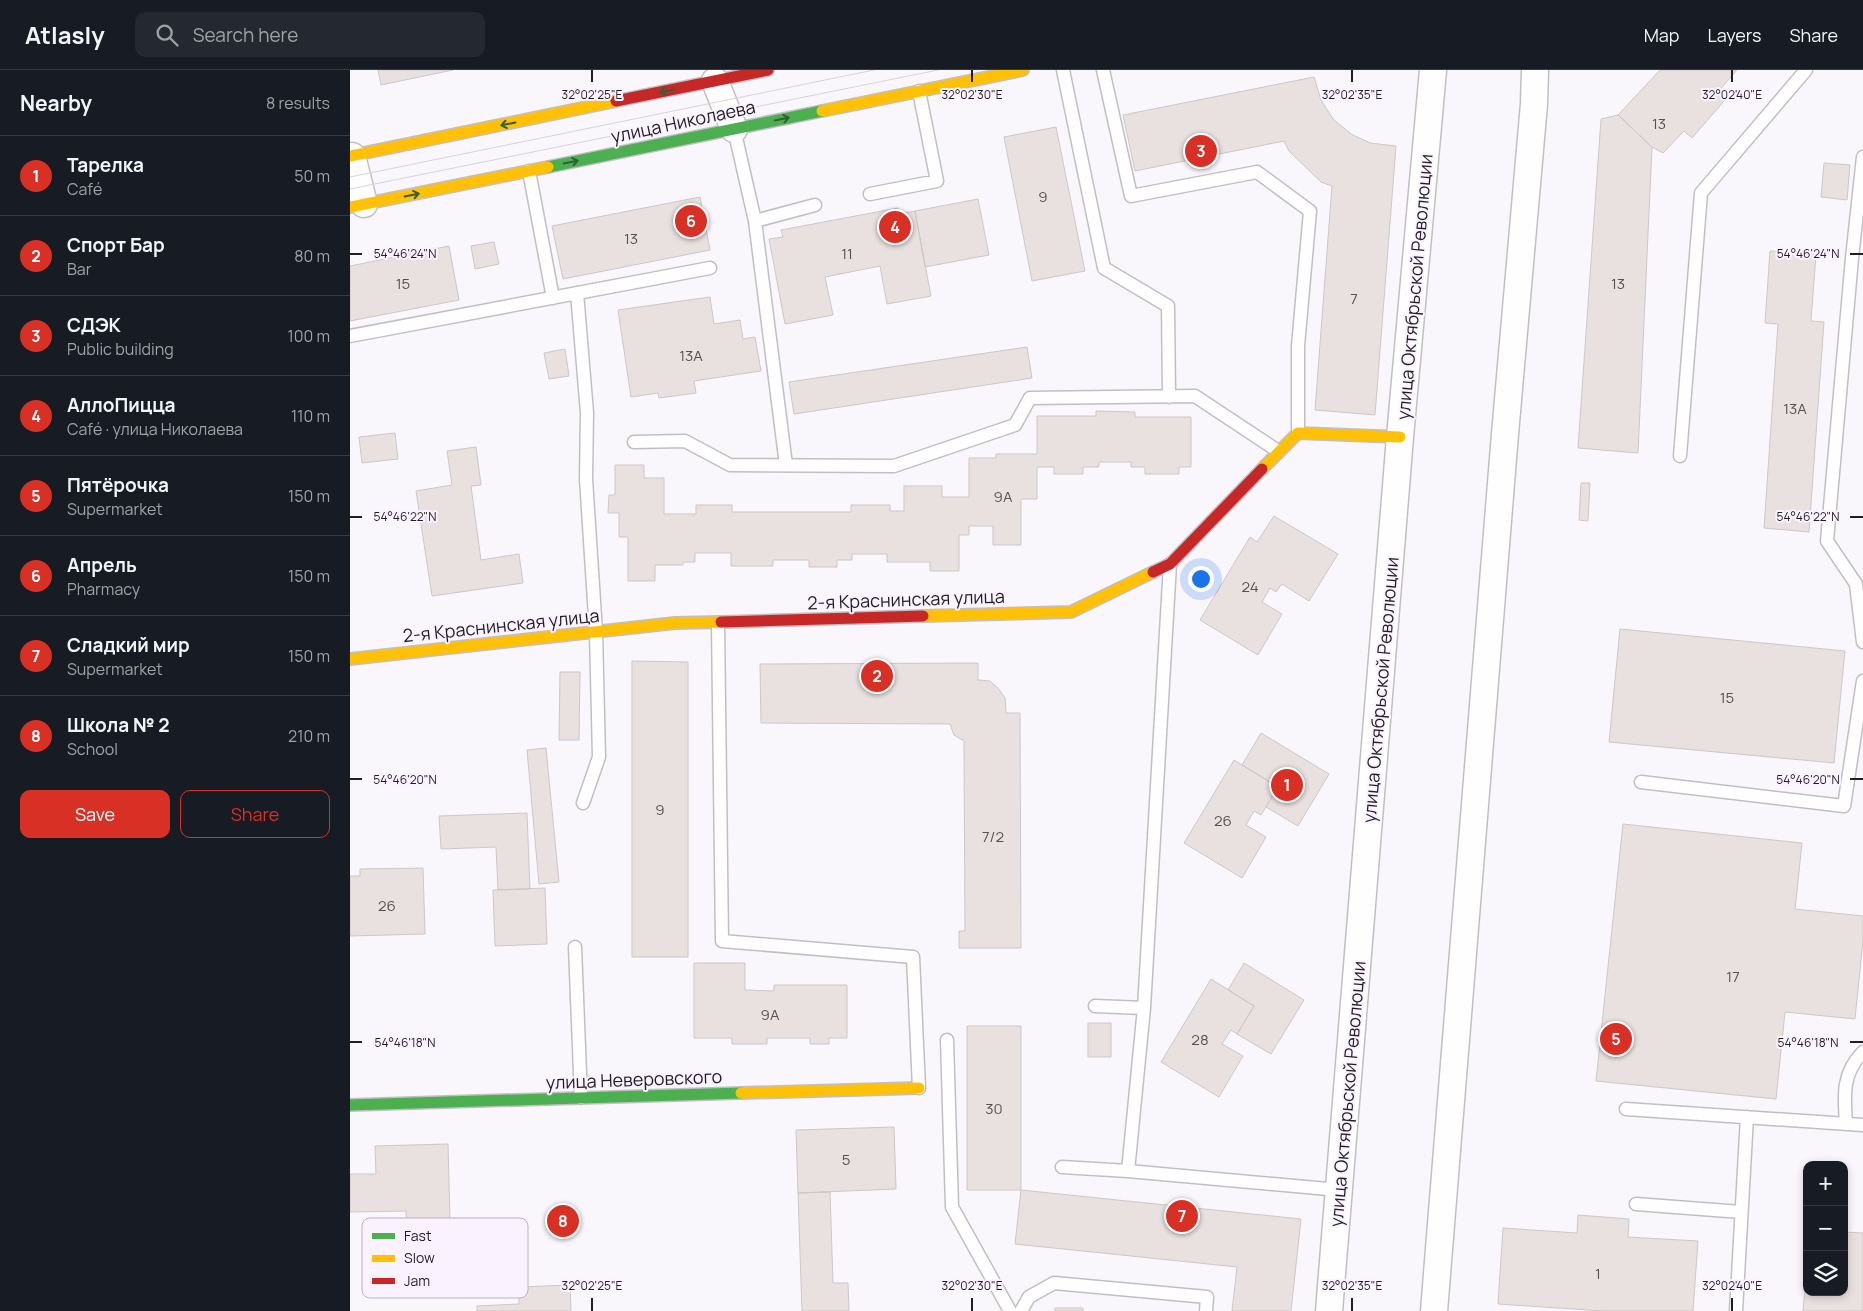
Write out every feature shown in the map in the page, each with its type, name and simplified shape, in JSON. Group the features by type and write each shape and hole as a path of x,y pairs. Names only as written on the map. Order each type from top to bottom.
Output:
{"street":[{"name":"улица Николаева","path":"351,154 713,75 768,70"},
{"name":"улица Николаева","path":"357,206 1023,70"},
{"name":"улица Октябрьской Революции","path":"1329,1311 1400,437 1433,70"},
{"path":"1434,1311 1505,434 1534,104 1535,70"},
{"path":"713,75 734,129"},
{"path":"351,154 357,206"},
{"path":"1298,433 1400,437"},
{"name":"2-я Краснинская улица","path":"350,660 675,624 1071,612 1170,564 1278,451 1298,433"},
{"name":"улица Неверовского","path":"350,1105 919,1088"}],"lane":[{"path":"1063,70 1104,268 1168,306 1169,397"},
{"path":"1103,70 1130,196 1258,172 1310,212 1298,346 1298,433"},
{"path":"1680,456 1701,193 1806,70"},
{"path":"870,194 937,181 919,91"},
{"path":"734,129 755,221 786,466"},
{"path":"1863,157 1852,258 1827,541 1859,581 1863,642"},
{"path":"529,171 553,298"},
{"path":"755,221 815,205"},
{"path":"350,336 710,268"},
{"path":"577,293 587,413 586,479 596,632 599,757 583,803"},
{"path":"634,442 685,441 730,464 894,466 1015,425 1030,398 1195,396 1278,451"},
{"path":"1128,1171 1144,1008 1170,564"},
{"path":"718,622 722,941 913,957 919,1088"},
{"path":"1641,782 1844,806 1863,681"},
{"path":"575,947 581,1098"},
{"path":"1095,1006 1144,1008"},
{"path":"946,1040 952,1207 1010,1311"},
{"path":"1846,1124 1845,1104 1848,1072 1863,1052"},
{"path":"1626,1109 1863,1125"},
{"path":"1736,1311 1747,1117"},
{"path":"1062,1168 1128,1171 1339,1190"},
{"path":"1636,1204 1742,1212"},
{"path":"1021,1311 1028,1297 1054,1283 1207,1297 1206,1311"}],"building":[{"path":"378,70 453,70 381,85"},
{"path":"1660,70 1737,70 1717,93 1725,100 1692,138 1684,131 1663,153 1652,147 1618,115"},
{"path":"1314,77 1321,100 1333,119 1351,134 1370,143 1396,146 1375,415 1315,410 1332,186 1321,182 1289,151 1284,141 1135,171 1123,115"},
{"path":"1618,115 1652,147 1638,453 1578,448 1601,119"},
{"path":"1056,127 1085,271 1032,281 1004,137"},
{"path":"1824,163 1850,165 1847,200 1821,197"},
{"path":"700,197 710,250 563,279 552,226"},
{"path":"978,199 989,255 925,267 915,211"},
{"path":"898,208 899,214 915,211 931,296 887,304 880,266 825,277 833,315 785,324 769,239 783,237 781,230"},
{"path":"494,242 499,264 475,269 471,246"},
{"path":"449,246 459,300 350,321 350,266"},
{"path":"1770,251 1816,254 1811,321 1824,322 1809,532 1764,528 1778,324 1765,323"},
{"path":"710,297 714,324 740,320 743,339 755,337 761,371 694,381 696,393 659,398 658,393 631,397 618,310"},
{"path":"1027,347 1032,378 794,414 789,382"},
{"path":"565,349 569,376 549,379 544,353"},
{"path":"1096,411 1135,412 1135,417 1191,417 1191,467 1179,467 1179,474 1145,474 1145,467 1131,467 1131,462 1099,462 1099,467 1083,467 1083,474 1054,474 1054,467 1037,467 1037,499 1021,499 1021,545 993,545 993,526 969,526 969,535 959,535 959,571 930,571 930,562 887,562 887,554 852,554 852,560 837,560 837,567 809,567 809,560 773,560 773,566 731,566 731,553 695,553 695,562 683,562 683,565 655,565 655,581 628,581 628,537 619,537 619,513 608,513 609,495 615,495 615,465 644,465 644,478 664,478 664,514 696,514 696,505 732,505 732,512 851,512 851,505 890,505 890,511 904,511 904,486 942,486 942,497 969,497 969,458 996,458 996,454 1037,454 1037,416 1096,416"},
{"path":"395,433 398,459 362,463 359,437"},
{"path":"476,447 481,485 471,486 481,560 519,554 523,583 432,596 416,491 452,485 447,451"},
{"path":"1581,483 1590,483 1588,521 1579,520"},
{"path":"1274,516 1338,554 1309,601 1282,584 1276,592 1270,588 1262,602 1282,614 1258,655 1200,620 1250,537 1257,542"},
{"path":"1620,629 1845,651 1834,763 1609,742"},
{"path":"632,661 688,662 688,957 632,957"},
{"path":"978,663 978,680 990,681 998,688 1005,698 1006,713 1020,713 1021,948 959,948 959,931 965,931 964,741 954,735 950,724 761,723 760,664"},
{"path":"560,672 580,672 579,740 559,740"},
{"path":"1261,733 1329,774 1298,826 1266,807 1278,787 1242,765"},
{"path":"546,748 559,882 539,884 527,750"},
{"path":"1234,760 1278,787 1261,815 1254,811 1246,825 1266,837 1242,878 1184,843"},
{"path":"527,813 530,889 498,890 496,847 441,849 439,816"},
{"path":"1623,824 1802,843 1795,909 1863,916 1863,940 1855,1019 1785,1012 1776,1099 1596,1081"},
{"path":"423,868 425,934 350,936 350,876 360,876 360,869"},
{"path":"545,888 547,944 495,946 493,890"},
{"path":"694,963 745,963 745,990 774,991 774,985 847,985 847,1038 829,1038 829,1044 810,1044 810,1038 767,1038 767,1044 732,1044 732,1038 694,1038"},
{"path":"1244,963 1304,1000 1271,1054 1237,1034 1254,1006 1228,990"},
{"path":"1211,979 1254,1006 1237,1034 1231,1030 1222,1044 1243,1056 1219,1097 1161,1062"},
{"path":"1088,1023 1111,1023 1111,1057 1088,1057"},
{"path":"967,1026 1021,1026 1021,1190 967,1190"},
{"path":"894,1127 896,1189 798,1193 796,1130"},
{"path":"448,1144 450,1218 406,1218 406,1211 350,1212 350,1174 376,1174 375,1146"},
{"path":"1021,1190 1301,1219 1291,1311 1232,1311 1237,1267 1015,1244"},
{"path":"830,1192 833,1283 848,1283 849,1311 802,1311 798,1193"},
{"path":"1578,1215 1629,1219 1628,1237 1698,1241 1693,1311 1603,1311 1498,1304 1503,1228 1577,1233"},
{"path":"1848,1232 1863,1233 1863,1311 1803,1311 1804,1296 1848,1296"},
{"path":"570,1285 571,1311 477,1311 477,1306 519,1304 519,1298 528,1298 528,1287"},
{"path":"1055,1308 1083,1308 1083,1311 1055,1311"}],"tram line":[{"path":"350,177 874,70"},
{"path":"350,189 938,70"}],"traffic: fast":[{"path":"548,167 822,111"},
{"path":"350,1105 741,1093"}],"traffic: slow":[{"path":"822,111 1023,70"},
{"path":"350,156 616,101"},
{"path":"350,207 548,167"},
{"path":"1262,469 1298,433 1400,437"},
{"path":"923,616 1071,612 1153,572"},
{"path":"350,659 675,623 721,622"},
{"path":"741,1093 919,1088"}],"traffic: jam":[{"path":"616,101 768,70"},
{"path":"1153,572 1170,564 1262,469"},
{"path":"721,622 923,616"}],"place":[{"name":"СДЭК","path":"1201,151"},
{"name":"Апрель","path":"691,221"},
{"name":"АллоПицца","path":"895,227"},
{"name":"Спорт Бар","path":"877,676"},
{"name":"Тарелка","path":"1287,785"},
{"name":"Пятёрочка","path":"1616,1039"},
{"name":"Сладкий мир","path":"1182,1216"},
{"name":"Школа № 2","path":"563,1221"}]}
